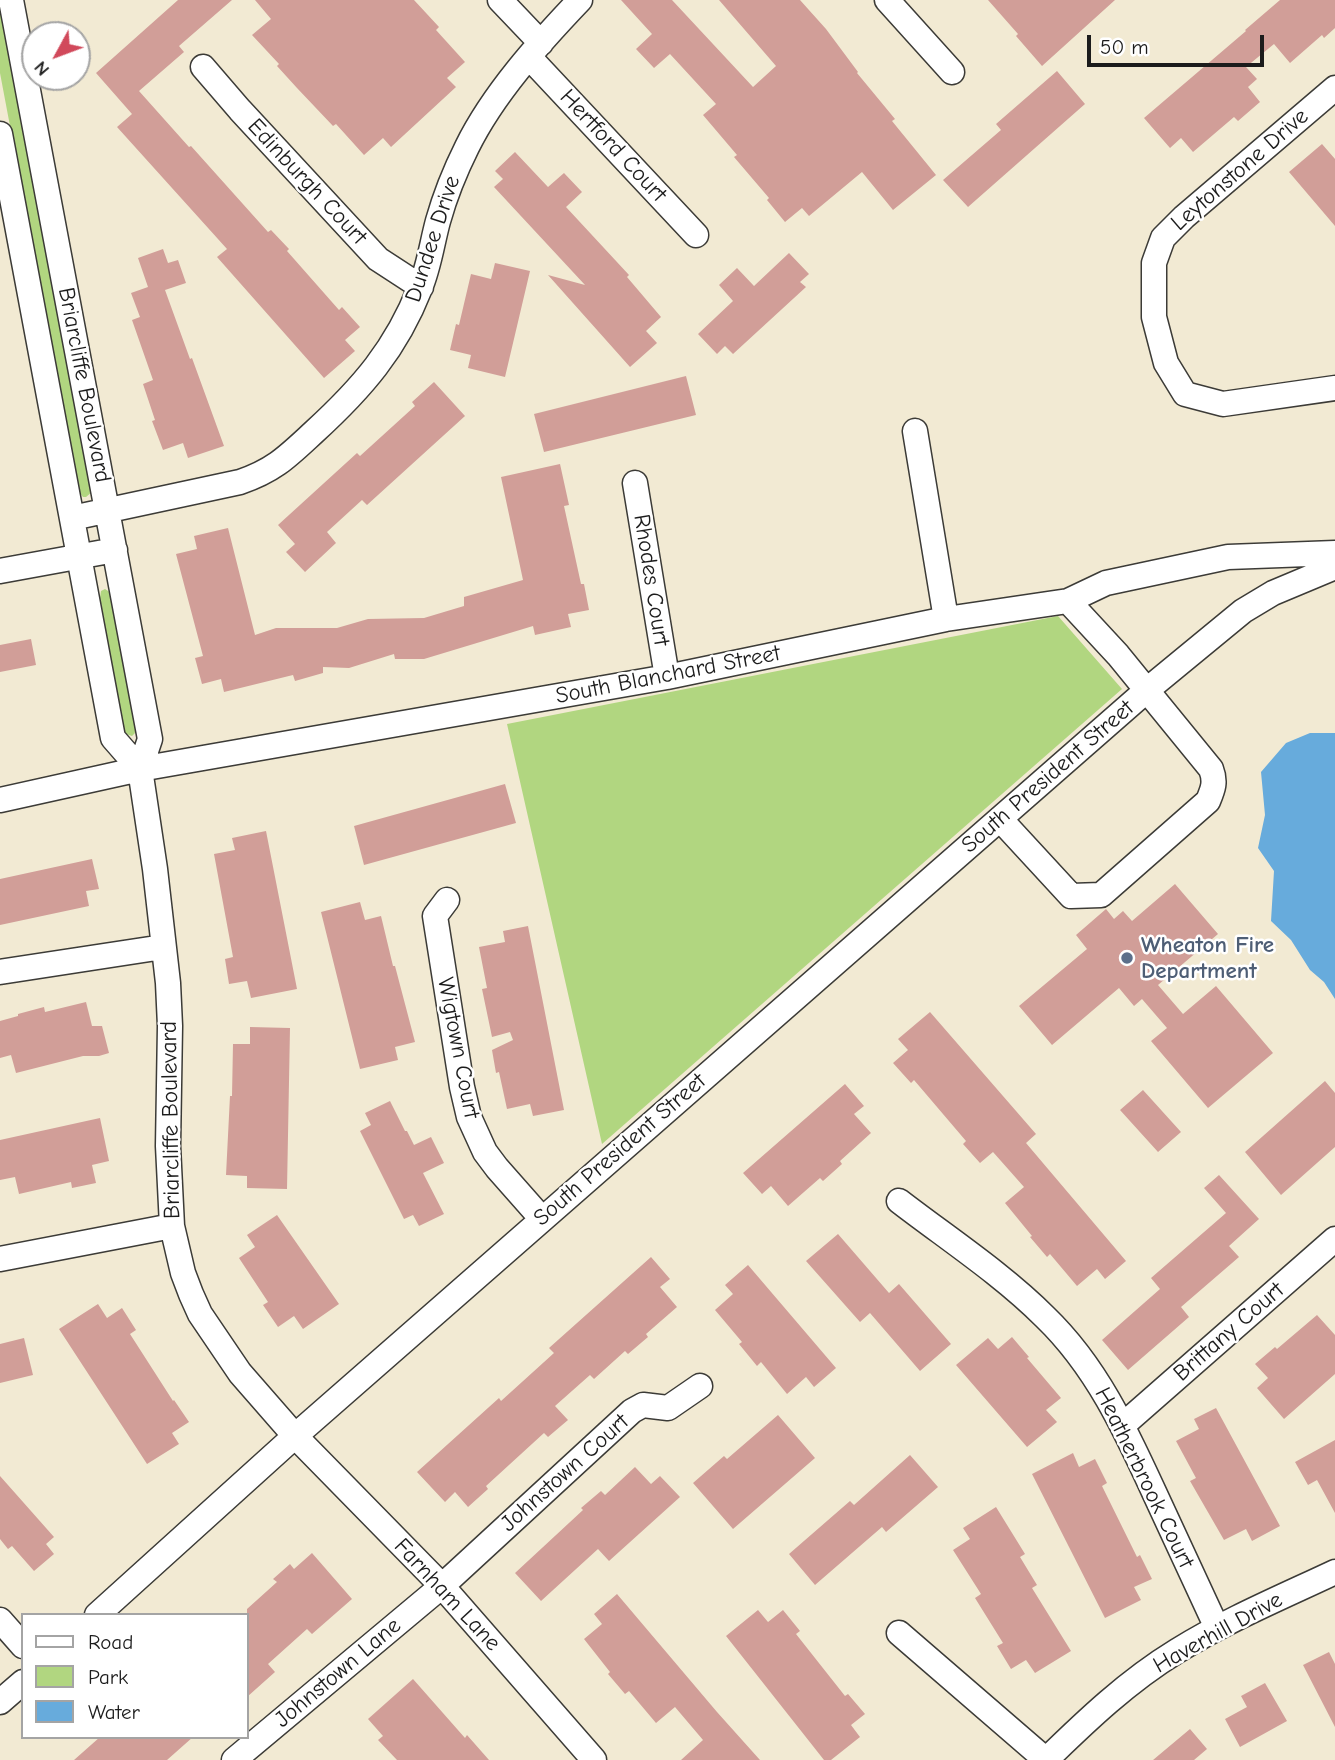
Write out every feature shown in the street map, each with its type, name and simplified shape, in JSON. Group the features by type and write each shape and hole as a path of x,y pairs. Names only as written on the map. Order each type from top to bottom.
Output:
{"street":[{"name":"Briarcliffe Boulevard","path":"11,0 150,739 140,769 168,984 168,1146 172,1226 183,1273 200,1314 240,1373 295,1436"},
{"name":"Hertford Court","path":"500,0 535,50 696,235"},
{"name":"Dundee Drive","path":"72,518 240,482 261,475 280,463 345,404 382,360 421,287 438,220 457,167 487,111 535,50 580,0"},
{"path":"887,0 952,72"},
{"name":"Edinburgh Court","path":"203,67 379,259 421,287"},
{"name":"Leytonstone Drive","path":"1335,88 1163,238 1154,263 1153,317 1166,363 1185,394 1223,404 1335,388"},
{"name":"Briarcliffe Boulevard","path":"0,134 113,738 140,769"},
{"path":"915,431 946,619"},
{"name":"Rhodes Court","path":"635,483 667,677"},
{"path":"0,571 115,550"},
{"name":"South Blanchard Street","path":"0,800 140,769 667,677 946,619 1068,601 1106,583 1228,557 1335,553"},
{"name":"South President Street","path":"99,1613 295,1436 1147,690 1243,611 1273,593 1335,567"},
{"name":"South President Street","path":"1068,601 1147,690"},
{"path":"1000,819 1071,896 1101,895 1208,801 1214,786 1211,769 1147,690"},
{"name":"Wigtown Court","path":"447,900 435,916 469,1117 485,1152 542,1219"},
{"path":"0,972 163,947"},
{"name":"Heatherbrook Court","path":"899,1201 1015,1289 1046,1317 1084,1362 1123,1425 1217,1628"},
{"path":"0,1259 172,1226"},
{"name":"Brittany Court","path":"1123,1425 1335,1239"},
{"name":"Johnstown Court","path":"442,1586 632,1411 643,1405 668,1408 700,1386"},
{"name":"Farnham Lane","path":"295,1436 442,1586 594,1760"},
{"name":"Haverhill Drive","path":"1046,1760 1132,1682 1176,1652 1217,1628 1335,1572"},
{"name":"Johnstown Lane","path":"234,1760 442,1586"},
{"path":"0,1620 21,1644"},
{"path":"899,1633 1046,1760"},
{"path":"0,1702 21,1684"}],"green space":[{"path":"0,2 92,492 86,497 79,492 0,73"},
{"path":"105,589 111,593 137,731 132,736 124,730 100,598 101,591"},
{"path":"1058,616 1122,689 602,1144 507,724"}],"water":[{"path":"1310,733 1335,733 1335,999 1324,982 1310,970 1291,940 1271,921 1274,871 1258,848 1265,815 1261,772 1286,743"}],"building":[{"path":"178,0 232,0 179,46 184,52 139,91 268,232 271,230 289,249 287,251 339,310 342,307 360,327 345,340 355,351 324,378 217,257 227,249 117,127 132,114 96,73"},
{"path":"255,0 414,0 439,27 436,30 465,62 447,78 456,87 391,147 383,138 364,155 336,124 333,126 297,88 252,35 271,19"},
{"path":"621,0 672,0 753,87 776,66 719,0 800,0 826,29 857,73 895,119 892,121 936,175 893,210 862,172 809,216 802,208 785,222 767,200 769,198 734,157 737,155 703,115 716,104 670,54 654,68 636,49 652,34"},
{"path":"988,0 1115,0 1042,66"},
{"path":"1280,0 1335,0 1335,28 1324,38 1322,35 1290,63 1274,44 1246,67 1257,79 1248,87 1260,102 1238,121 1234,117 1193,152 1181,138 1170,148 1144,118"},
{"path":"1057,71 1085,104 968,207 943,180 1001,130 996,124"},
{"path":"1322,144 1335,159 1335,226 1289,172"},
{"path":"515,152 548,187 564,173 582,192 566,207 629,275 627,277 661,317 646,331 657,343 630,367 548,275 585,285 494,187 503,179 495,171"},
{"path":"163,249 168,263 178,260 186,283 165,290 224,446 188,458 183,443 163,450 152,421 155,420 143,384 153,380 132,320 140,317 131,293 148,287 138,258"},
{"path":"789,253 809,274 800,282 806,287 733,354 725,346 717,354 698,334 733,301 719,285 737,268 754,286"},
{"path":"495,263 530,271 505,377 468,368 471,355 450,350 471,274 491,279"},
{"path":"686,376 696,415 544,452 534,414"},
{"path":"434,382 465,416 367,505 362,500 327,532 336,543 305,572 286,552 295,544 278,525 357,453 360,456 415,406 412,402"},
{"path":"560,464 569,505 564,506 589,610 568,614 571,627 535,635 533,626 424,659 395,659 394,654 349,668 323,667 323,673 295,681 293,675 224,692 221,679 202,684 195,658 203,656 176,554 197,549 194,536 228,528 255,635 276,628 337,628 368,619 424,618 464,606 464,597 523,580 501,477"},
{"path":"31,639 36,665 0,672 0,645"},
{"path":"505,784 516,823 364,865 354,826"},
{"path":"266,831 297,989 251,998 247,981 229,984 225,959 233,957 214,854 235,850 232,838"},
{"path":"92,859 99,889 86,891 89,906 0,925 0,879"},
{"path":"1175,884 1218,934 1158,985 1183,1014 1216,986 1273,1053 1208,1108 1151,1041 1167,1028 1142,999 1134,1006 1119,988 1052,1045 1019,1006 1087,949 1076,935 1106,909 1114,919 1123,911 1132,921"},
{"path":"360,902 365,920 381,916 415,1042 395,1047 398,1060 360,1069 321,912"},
{"path":"528,926 564,1110 533,1116 530,1104 507,1109 492,1050 513,1040 510,1032 492,1037 482,989 487,988 479,947 505,942 503,931"},
{"path":"86,1002 92,1026 102,1026 109,1053 83,1056 16,1073 11,1055 0,1058 0,1021 44,1007 45,1012"},
{"path":"930,1012 1036,1134 1026,1143 1126,1261 1105,1279 1097,1269 1077,1286 1050,1254 1047,1257 1005,1203 1024,1187 993,1152 980,1163 963,1144 966,1141 914,1080 911,1083 893,1063 908,1050 898,1039"},
{"path":"250,1027 290,1028 287,1189 247,1188 247,1176 226,1175 233,1044 250,1044"},
{"path":"1325,1081 1335,1093 1335,1147 1281,1195 1245,1152"},
{"path":"845,1084 864,1106 854,1114 871,1133 840,1161 842,1164 823,1181 820,1178 788,1206 771,1186 762,1194 743,1173"},
{"path":"1143,1090 1181,1132 1158,1152 1120,1110"},
{"path":"390,1101 414,1145 431,1137 444,1163 423,1173 444,1214 419,1226 413,1215 404,1219 360,1131 371,1125 365,1113"},
{"path":"100,1118 109,1161 92,1165 96,1183 72,1188 71,1182 19,1194 15,1177 0,1180 0,1140"},
{"path":"1219,1175 1259,1219 1229,1246 1239,1257 1181,1307 1189,1317 1128,1370 1102,1340 1160,1289 1151,1278 1226,1213 1204,1188"},
{"path":"277,1215 339,1304 303,1329 294,1316 278,1327 263,1305 268,1302 239,1258 255,1247 247,1235"},
{"path":"838,1234 889,1293 899,1284 951,1344 920,1371 870,1313 860,1322 806,1261"},
{"path":"651,1257 670,1279 660,1287 677,1307 628,1354 625,1351 594,1379 590,1375 555,1406 568,1420 548,1437 544,1433 486,1486 488,1489 468,1507 455,1492 445,1502 417,1472 554,1353 549,1348"},
{"path":"748,1265 836,1368 814,1387 806,1377 787,1394 761,1362 757,1366 739,1344 742,1342 715,1310 733,1294 725,1285"},
{"path":"98,1304 107,1318 122,1308 136,1330 130,1334 189,1422 172,1433 179,1444 147,1464 59,1329"},
{"path":"1317,1315 1335,1335 1335,1374 1284,1419 1257,1388 1268,1378 1255,1364"},
{"path":"1012,1337 1061,1398 1046,1410 1057,1422 1027,1447 956,1365 988,1338 998,1349"},
{"path":"24,1338 33,1375 0,1383 0,1344"},
{"path":"1216,1408 1280,1526 1252,1541 1246,1529 1224,1540 1190,1481 1196,1478 1176,1441 1199,1429 1194,1419"},
{"path":"778,1415 815,1458 733,1529 693,1483 724,1456 727,1459"},
{"path":"1335,1440 1335,1513 1317,1480 1308,1485 1295,1462"},
{"path":"1073,1453 1079,1467 1095,1459 1107,1483 1102,1486 1137,1557 1140,1555 1152,1579 1134,1587 1141,1600 1105,1618 1032,1474"},
{"path":"910,1455 938,1487 886,1532 882,1527 815,1585 789,1554 850,1501 854,1505"},
{"path":"635,1467 651,1484 660,1476 680,1497 609,1561 598,1549 541,1601 515,1573 583,1510 581,1508 601,1491 605,1495"},
{"path":"0,1476 54,1537 46,1544 54,1554 34,1571 12,1546 8,1549 0,1539"},
{"path":"996,1507 1025,1554 1020,1557 1037,1585 1032,1588 1071,1651 1035,1673 1026,1660 1011,1669 997,1646 1003,1643 975,1598 981,1594 953,1550 970,1539 963,1528"},
{"path":"312,1553 352,1599 312,1634 307,1629 268,1664 275,1672 248,1696 247,1609 277,1582 273,1579 290,1564 294,1569"},
{"path":"617,1594 760,1760 681,1760 703,1740 675,1707 656,1723 629,1691 625,1694 584,1639 602,1624 594,1614"},
{"path":"758,1610 768,1622 783,1610 800,1631 796,1634 845,1696 848,1694 865,1714 851,1725 860,1737 831,1760 824,1760 726,1636"},
{"path":"1329,1652 1335,1664 1335,1727 1303,1665"},
{"path":"413,1679 465,1738 467,1735 489,1760 397,1760 378,1740 383,1736 368,1719"},
{"path":"1265,1683 1287,1721 1240,1747 1225,1719 1247,1707 1241,1696"},
{"path":"1190,1729 1207,1749 1194,1760 1153,1760"},
{"path":"98,1739 191,1739 167,1760 74,1760"}],"place":[{"name":"Wheaton Fire Department","path":"1127,958"}]}
